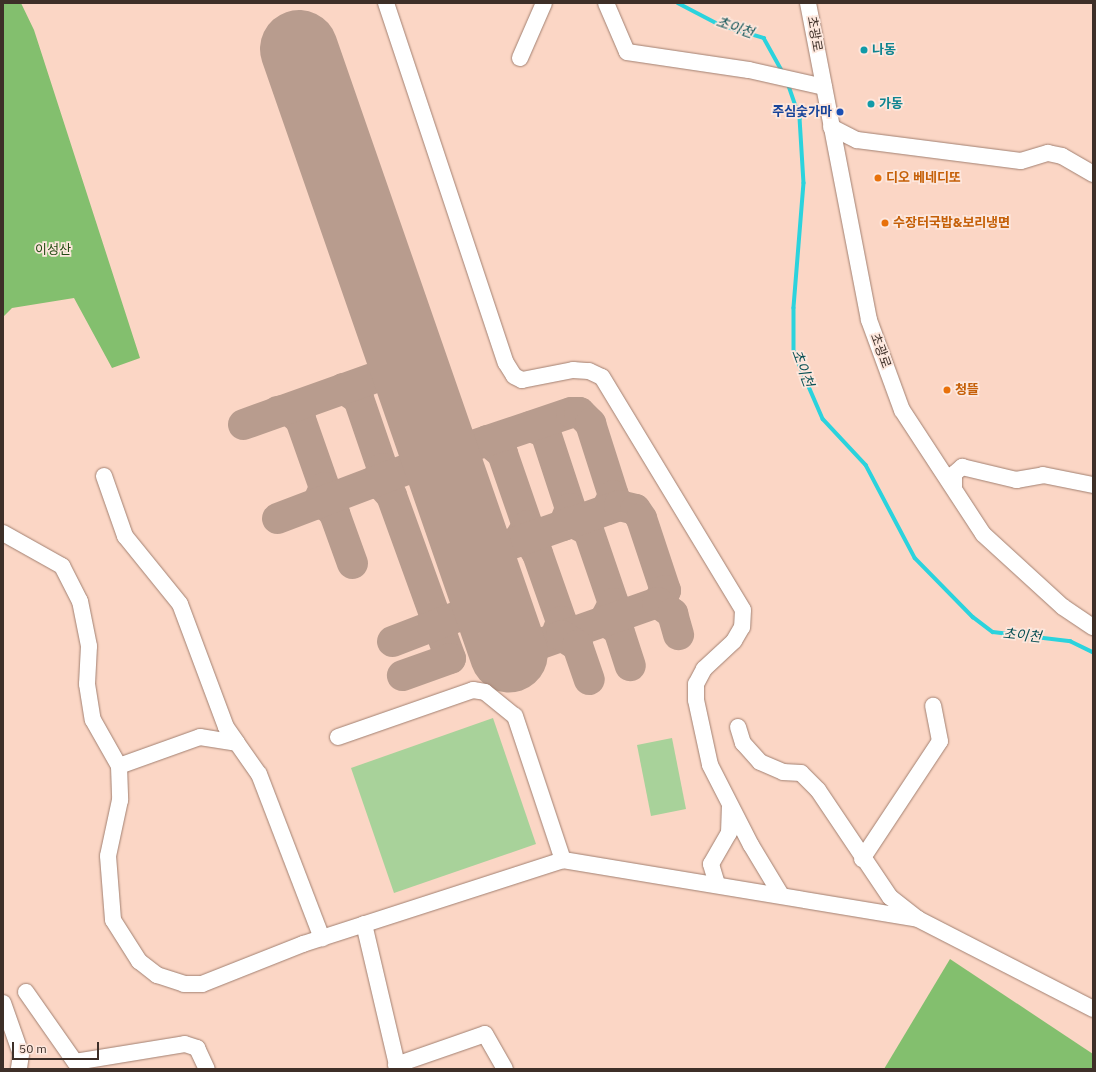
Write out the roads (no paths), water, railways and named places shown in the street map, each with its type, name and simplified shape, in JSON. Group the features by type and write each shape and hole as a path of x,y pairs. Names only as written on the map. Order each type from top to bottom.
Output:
{"street":[{"path":"386,3 506,363 514,376 522,380 574,370 589,371 602,378 743,610 742,627 734,641 704,669 696,684 701,732 710,765 782,895"},
{"path":"520,58 544,3"},
{"path":"606,3 627,52 777,76 824,87"},
{"name":"초광로","path":"808,3 869,320 902,410 983,534 1063,608 1093,627"},
{"path":"831,127 857,140 1021,161 1048,153 1062,156 1093,174"},
{"path":"954,488 954,474 962,467 1016,480 1043,475 1093,485"},
{"path":"104,476 125,536 180,604 226,727 259,774 322,938"},
{"path":"3,533 54,559 69,575 85,625 87,684 93,720 119,766 120,800 108,856 108,893 113,920 139,961 158,975 184,984 202,984 322,938 563,860 782,895 797,900 918,918"},
{"path":"338,737 473,690 485,692 515,716 563,860"},
{"path":"862,859 940,741 933,706"},
{"path":"738,727 743,743 760,762 783,772 802,773 818,790 862,859 890,897 918,918 1093,1009"},
{"path":"119,766 200,736 237,743"},
{"path":"717,884 712,864 731,826 730,803"},
{"path":"364,924 397,1067 485,1034 505,1069"},
{"path":"26,992 75,1062 185,1044 197,1048 207,1069"},
{"path":"3,1003 21,1054 19,1069"}],"waterway":[{"name":"초이천","path":"678,3 720,25 764,38 783,72"},
{"name":"초이천","path":"788,83 800,118 804,183 794,308 794,352 823,419 866,465 915,558 973,617 993,632 1070,641 1093,652"}],"place":[{"name":"나동","path":"864,50"},
{"name":"가동","path":"871,104"},
{"name":"주심숯가마","path":"840,112"},
{"name":"디오 베네디또","path":"878,178"},
{"name":"수장터국밥&보리냉면","path":"885,223"},
{"name":"청뜰","path":"947,390"}],"park label":[{"name":"이성산","path":"53,250"}]}
